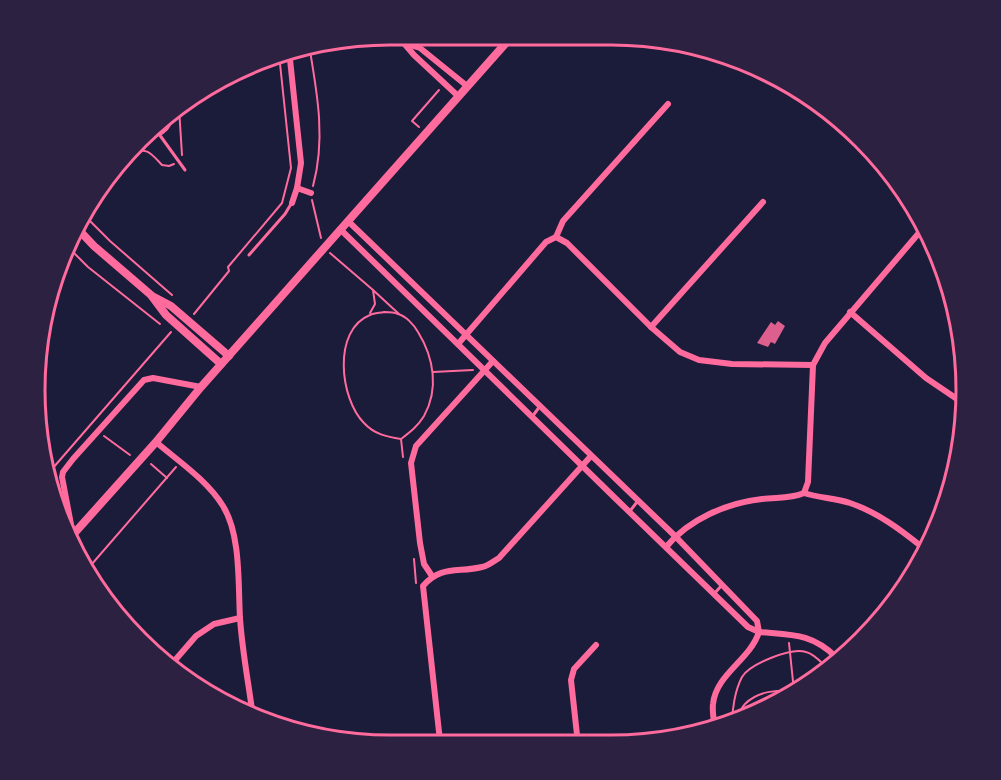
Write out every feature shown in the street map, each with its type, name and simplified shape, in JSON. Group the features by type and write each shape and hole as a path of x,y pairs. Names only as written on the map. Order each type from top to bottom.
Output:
{"street":[{"path":"408,45 414,55 458,96"},
{"path":"410,45 420,48 467,86"},
{"path":"76,532 504,45"},
{"path":"291,60 301,170 292,203"},
{"path":"458,344 546,242 556,237 562,221 668,104"},
{"path":"297,188 311,193"},
{"path":"651,327 763,202"},
{"path":"348,221 623,489 675,536 757,621 759,632 756,641 717,689 713,705 714,719"},
{"path":"340,229 748,627 759,632 806,636 823,644 833,654"},
{"path":"83,234 151,295 171,306 229,356"},
{"path":"804,493 808,482 813,365 825,343 918,234"},
{"path":"556,237 567,243 651,327 680,352 699,360 732,364 813,365"},
{"path":"151,295 166,315 221,364"},
{"path":"850,312 926,378 956,398"},
{"path":"432,576 424,564 420,543 411,463 416,446 493,361"},
{"path":"67,512 63,472 144,380 153,378 201,387"},
{"path":"156,442 197,477 222,504 229,518 233,531 239,578 240,618 251,706"},
{"path":"439,735 423,586 432,576 448,571 484,567 499,558 591,456"},
{"path":"666,547 675,536 708,515 744,501 772,497 793,498 804,493 817,498 850,503 894,525 919,545"},
{"path":"175,660 196,636 214,624 240,618"},
{"path":"577,735 571,680 574,669 596,645"}],"lane":[{"path":"159,134 185,170"},
{"path":"249,255 292,203"},
{"path":"532,417 540,406"},
{"path":"615,498 623,489"},
{"path":"629,512 637,502"},
{"path":"714,594 722,585"}],"path":[{"path":"310,55 320,121 318,167 311,193 316,222 324,248 414,325 430,357 433,372 432,394 424,416 416,427 401,440 381,436 364,424 351,406 344,381 348,339 357,325 369,315 375,304 373,290"},
{"path":"194,314 229,272 228,267 282,203 291,168 280,63"},
{"path":"425,133 412,121 439,90"},
{"path":"89,220 177,299"},
{"path":"74,253 88,267 162,325"},
{"path":"369,315 384,312 399,314"},
{"path":"54,467 171,332"},
{"path":"433,372 474,370"},
{"path":"102,434 130,455"},
{"path":"151,464 167,478"},
{"path":"92,564 176,467"},
{"path":"788,635 794,683"},
{"path":"734,712 738,686 743,675 756,664 790,653 805,651 822,663"},
{"path":"742,710 744,704 763,693 782,690"}],"building":[{"path":"778,321 785,326 775,344 771,342 768,347 757,343 771,322 775,325"}]}
